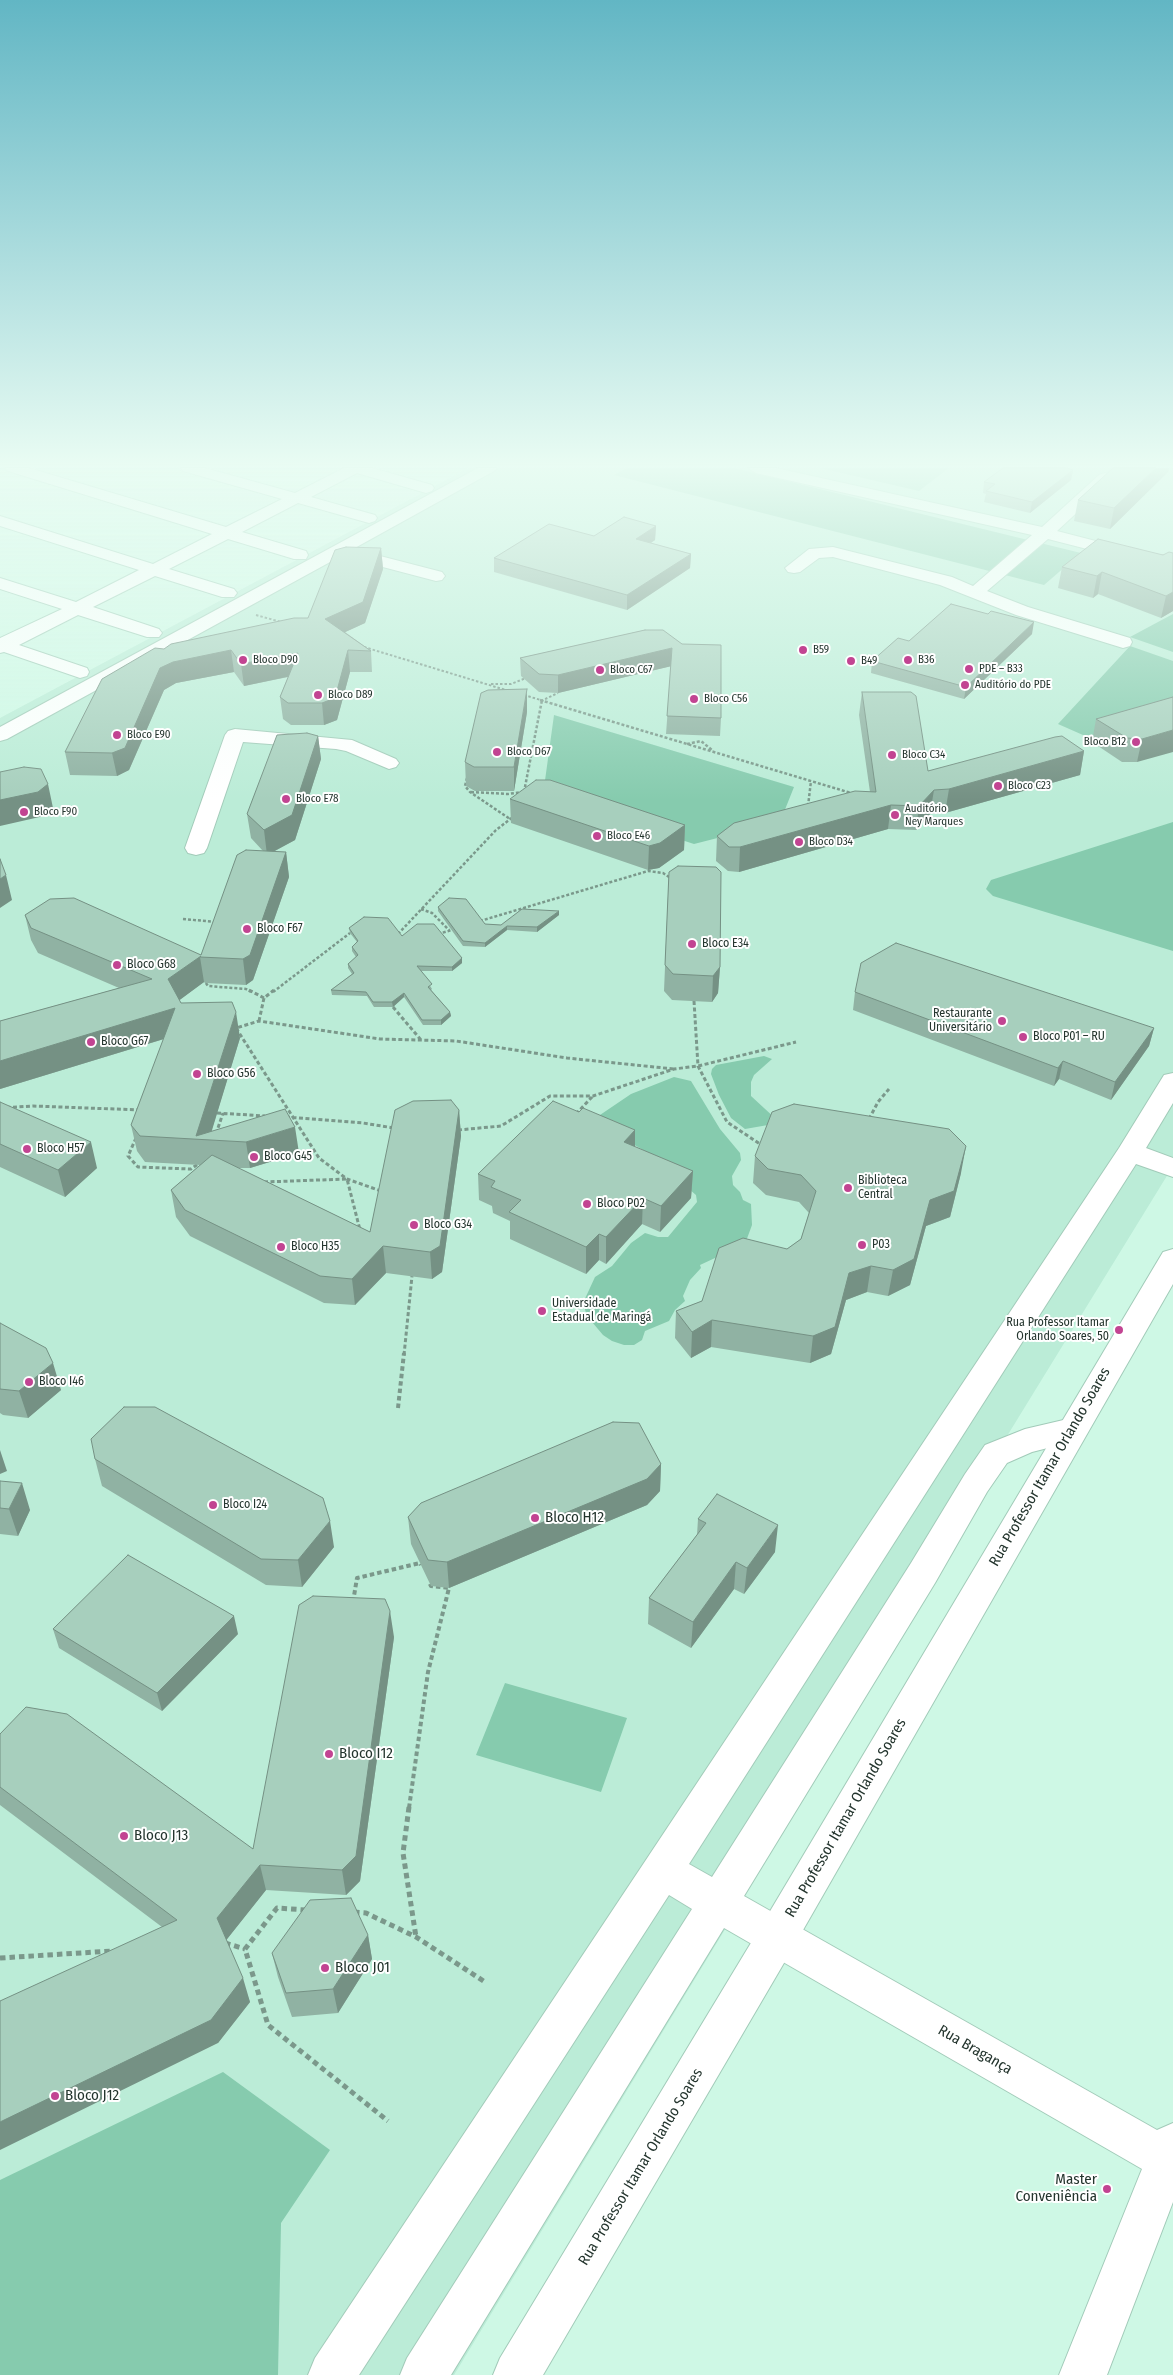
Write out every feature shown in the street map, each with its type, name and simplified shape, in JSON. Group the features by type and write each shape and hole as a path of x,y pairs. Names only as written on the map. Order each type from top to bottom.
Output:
{"street":[{"path":"1,645 134,579"},
{"path":"184,579 228,593"},
{"path":"0,735 284,579"},
{"path":"938,579 976,592 1022,612 1123,642"},
{"path":"976,592 991,579"},
{"path":"0,583 154,633"},
{"path":"1,645 80,672"},
{"path":"196,848 235,735 336,743 352,746 389,763"},
{"path":"332,2375 1130,1152 1173,1081"},
{"path":"1130,1152 1173,1168"},
{"name":"Rua Professor Itamar Orlando Soares","path":"517,2375 777,1938 1173,1258"},
{"path":"424,2375 996,1454 1025,1441 1072,1430"},
{"name":"Rua Bragança","path":"663,1870 777,1938 1171,2156"},
{"path":"1083,2375 1171,2156"}],"path":[{"path":"254,614 282,623"},
{"path":"357,645 512,692"},
{"path":"488,684 511,684 528,678"},
{"path":"511,684 526,696"},
{"path":"499,696 505,690"},
{"path":"541,700 558,693"},
{"path":"519,694 857,795"},
{"path":"518,698 526,696"},
{"path":"522,799 541,700"},
{"path":"686,744 701,741 715,752"},
{"path":"467,777 465,786 470,792 510,819"},
{"path":"808,809 811,781"},
{"path":"470,792 508,794 524,792"},
{"path":"397,934 496,830 515,816"},
{"path":"476,922 648,872 664,873 676,882"},
{"path":"421,909 432,913 450,930"},
{"path":"182,919 220,923"},
{"path":"438,934 458,927"},
{"path":"260,1021 264,998 350,933"},
{"path":"202,977 208,986 246,989 264,998"},
{"path":"694,1001 698,1066 727,1122 766,1148"},
{"path":"393,1007 421,1040"},
{"path":"386,1192 347,1179 320,1158 236,1028 260,1021 380,1039 456,1041 567,1058 674,1069"},
{"path":"458,1130 501,1126 550,1096 593,1096 674,1069 698,1066 796,1042"},
{"path":"866,1126 878,1102 889,1089"},
{"path":"573,1117 593,1096"},
{"path":"0,1108 33,1106 147,1110"},
{"path":"217,1113 267,1116"},
{"path":"214,1140 223,1113"},
{"path":"285,1117 363,1123 398,1129"},
{"path":"140,1129 128,1156 138,1167 190,1170 202,1162"},
{"path":"258,1183 347,1179"},
{"path":"347,1179 361,1232"},
{"path":"398,1408 412,1276"},
{"path":"353,1605 357,1578 420,1563 424,1571"},
{"path":"416,1937 403,1853 428,1672 449,1588 431,1586 427,1578"},
{"path":"246,1949 276,1908 316,1910"},
{"path":"346,1912 366,1913 416,1937 485,1982"},
{"path":"214,1944 224,1943 246,1949"},
{"path":"246,1949 268,2025 388,2121"},
{"path":"0,1958 118,1951"}],"shaded area":[{"name":"Universidade Estadual de Maringá","path":"261,579 1173,579 1173,1166 996,1454 735,1913 454,2375 0,2375 0,718"},
{"path":"1020,579 1051,579 1044,585"},
{"path":"1173,614 1173,652 1130,637 1158,622"},
{"path":"1130,646 1173,661 1173,715 1092,739 1058,724"},
{"path":"554,715 794,787 780,822 694,844 543,795"},
{"path":"1173,822 1173,951 993,896 986,889 991,880"},
{"path":"764,1056 772,1059 754,1075 751,1082 751,1096 777,1120 768,1125 745,1129 731,1118 719,1095 711,1074 712,1069 716,1065"},
{"path":"674,1077 691,1081 720,1129 740,1153 741,1160 732,1176 733,1185 740,1192 743,1200 751,1204 752,1225 745,1244 700,1265 701,1268 690,1280 683,1296 685,1301 675,1310 669,1321 645,1331 642,1340 634,1345 624,1345 612,1341 603,1335 587,1316 583,1303 595,1277 612,1266 631,1243 645,1233 658,1237 668,1237 697,1202 696,1195 645,1151 589,1119 600,1115 631,1094"},
{"path":"505,1683 627,1718 601,1792 476,1755"},
{"path":"223,2072 330,2150 281,2223 278,2375 0,2375 0,2180"}],"building":[{"path":"324,579 371,579 363,602 325,619 371,651 348,650 335,698 322,703 288,703 280,697 298,653 241,664 231,650 173,662 160,668 125,748 112,753 65,752 102,679 155,648 164,649 171,644 294,618 308,618"},
{"path":"569,579 652,579 627,595"},
{"path":"1120,579 1173,579 1173,592 1166,596"},
{"path":"951,604 988,614 991,611 1034,622 966,687 872,661 898,638 909,641"},
{"path":"645,630 663,630 682,644 721,645 721,718 667,716 672,648 558,675 539,674 520,658"},
{"name":"Bloco D67","path":"527,689 514,767 474,767 465,762 481,693 488,690"},
{"path":"862,692 911,692 916,696 928,771 1062,736 1084,751 949,789 934,790 919,806 891,805 740,847 729,847 717,836 734,823 855,791 876,792"},
{"path":"1173,697 1173,730 1142,739 1127,738 1096,719"},
{"path":"307,733 318,736 292,815 264,830 247,814 277,735"},
{"path":"24,767 41,769 48,784 38,792 0,800 0,772"},
{"path":"536,780 550,780 685,825 660,843 649,846 510,799"},
{"path":"246,850 286,852 250,955 243,959 201,956 168,979 181,1003 232,1002 236,1012 196,1136 285,1109 295,1127 246,1142 140,1136 131,1125 175,1008 0,1061 0,1021 152,979 31,928 25,915 50,899 74,898 201,955 237,855"},
{"path":"0,859 6,875 0,879"},
{"name":"Bloco E34","path":"678,866 716,867 721,872 720,967 713,976 673,974 665,965 669,872"},
{"path":"449,898 466,899 485,924 501,925 522,909 559,911 537,927 507,926 485,943 463,941 438,907"},
{"path":"364,917 388,918 402,936 417,924 434,924 462,958 452,967 417,966 432,984 428,987 450,1012 441,1020 422,1020 404,993 392,1002 373,1002 366,992 331,990 354,973 348,964 358,955 352,947 358,941 349,928"},
{"name":"Bloco P01 – RU","path":"896,943 1154,1028 1115,1082 1063,1061 1058,1068 855,992 861,963"},
{"path":"451,1100 459,1110 440,1246 430,1252 383,1246 352,1279 320,1276 185,1210 171,1190 212,1155 370,1232 395,1110 413,1101"},
{"name":"Bloco P02","path":"553,1101 579,1112 583,1108 635,1130 624,1142 693,1171 661,1206 643,1198 606,1237 599,1234 586,1247 509,1212 521,1200 491,1187 495,1181 478,1174"},
{"path":"0,1102 91,1142 58,1170 0,1144"},
{"name":"P03","path":"794,1104 949,1129 966,1146 954,1191 930,1200 914,1259 893,1270 871,1266 849,1273 835,1327 813,1336 712,1320 692,1332 676,1311 702,1301 719,1248 743,1238 787,1249 801,1239 816,1191 801,1175 768,1169 755,1156 772,1112"},
{"path":"0,1323 46,1348 53,1363 19,1391 0,1389"},
{"name":"Bloco I24","path":"124,1407 155,1407 323,1498 330,1521 298,1560 261,1559 95,1459 91,1439"},
{"path":"613,1422 639,1423 661,1464 647,1479 447,1562 428,1560 408,1517 421,1503"},
{"path":"0,1481 22,1483 9,1509 0,1508"},
{"path":"717,1494 778,1525 747,1568 736,1562 693,1622 649,1598 706,1523 698,1519"},
{"path":"128,1555 234,1616 157,1693 53,1629"},
{"path":"313,1596 385,1599 390,1611 356,1856 342,1870 260,1865 217,1918 243,1978 211,2020 0,2122 0,2001 177,1920 0,1787 0,1734 26,1707 67,1714 253,1849 299,1605"},
{"name":"Bloco J01","path":"351,1898 368,1935 333,1989 286,1993 272,1953 310,1900"}],"place":[{"name":"B59","path":"803,650"},
{"name":"Bloco D90","path":"243,660"},
{"name":"B36","path":"908,660"},
{"name":"B49","path":"851,661"},
{"name":"PDE – B33","path":"969,669"},
{"name":"Bloco C67","path":"600,670"},
{"name":"Auditório do PDE","path":"965,685"},
{"name":"Bloco D89","path":"318,695"},
{"name":"Bloco C56","path":"694,699"},
{"name":"Bloco E90","path":"117,735"},
{"name":"Bloco B12","path":"1136,742"},
{"name":"Bloco D67","path":"497,752"},
{"name":"Bloco C34","path":"892,755"},
{"name":"Bloco C23","path":"998,786"},
{"name":"Bloco E78","path":"286,799"},
{"name":"Bloco F90","path":"24,812"},
{"name":"Auditório Ney Marques","path":"895,815"},
{"name":"Bloco E46","path":"597,836"},
{"name":"Bloco D34","path":"799,842"},
{"name":"Bloco F67","path":"247,929"},
{"name":"Bloco E34","path":"692,944"},
{"name":"Bloco G68","path":"117,965"},
{"name":"Restaurante Universitário","path":"1002,1021"},
{"name":"Bloco P01 – RU","path":"1023,1037"},
{"name":"Bloco G67","path":"91,1042"},
{"name":"Bloco G56","path":"197,1074"},
{"name":"Bloco H57","path":"27,1149"},
{"name":"Bloco G45","path":"254,1157"},
{"name":"Biblioteca Central","path":"848,1188"},
{"name":"Bloco P02","path":"587,1204"},
{"name":"Bloco G34","path":"414,1225"},
{"name":"P03","path":"862,1245"},
{"name":"Bloco H35","path":"281,1247"},
{"name":"Universidade Estadual de Maringá","path":"542,1311"},
{"name":"Rua Professor Itamar Orlando Soares, 50","path":"1119,1330"},
{"name":"Bloco I46","path":"29,1382"},
{"name":"Bloco I24","path":"213,1505"},
{"name":"Bloco H12","path":"535,1518"},
{"name":"Bloco I12","path":"329,1754"},
{"name":"Bloco J13","path":"124,1836"},
{"name":"Bloco J01","path":"325,1968"},
{"name":"Bloco J12","path":"55,2096"},
{"name":"Master Conveniência","path":"1107,2189"}]}
